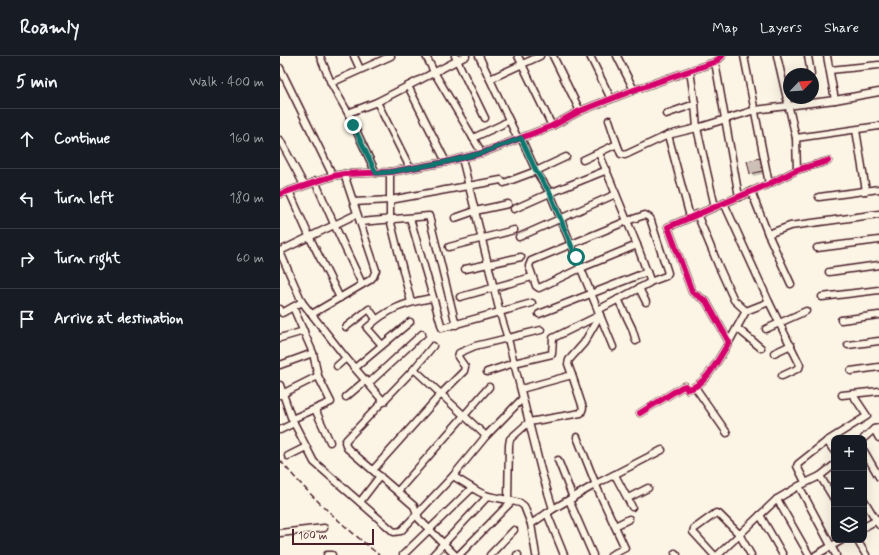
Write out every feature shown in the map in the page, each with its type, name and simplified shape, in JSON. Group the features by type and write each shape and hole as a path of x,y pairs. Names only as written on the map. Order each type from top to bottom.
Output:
{"street":[{"path":"320,56 331,83 348,113 376,173"},
{"path":"354,56 360,69"},
{"path":"331,83 391,56"},
{"path":"426,56 482,153"},
{"path":"348,113 377,102 434,72 456,58 466,56"},
{"path":"480,56 509,120 536,171 550,193 613,347"},
{"path":"518,56 552,126"},
{"path":"490,79 540,56"},
{"path":"553,56 580,111"},
{"path":"590,56 611,99"},
{"path":"616,56 634,90"},
{"path":"280,194 332,176 390,172 446,162 482,153 552,126 580,111 634,90 715,62 721,56"},
{"path":"744,56 769,184"},
{"path":"777,56 796,138 797,170"},
{"path":"808,56 810,68"},
{"path":"827,56 835,100"},
{"path":"456,58 486,118"},
{"path":"715,62 739,196"},
{"path":"830,70 879,65"},
{"path":"280,69 332,176"},
{"path":"690,71 697,128 715,207"},
{"path":"408,86 446,162"},
{"path":"609,120 621,154 625,155 668,135 697,128 724,118 755,110 835,100 879,92"},
{"path":"377,102 410,168"},
{"path":"666,114 695,104"},
{"path":"473,138 509,120"},
{"path":"796,138 879,126"},
{"path":"856,130 866,191"},
{"path":"668,135 690,217"},
{"path":"280,140 304,185"},
{"path":"583,160 617,144"},
{"path":"600,153 637,245 650,282"},
{"path":"354,202 390,200 469,186 503,182 536,171 566,157"},
{"path":"462,158 500,313 521,390 522,399 553,509"},
{"path":"729,342 706,301 692,292 668,226 751,192 797,170 828,162"},
{"path":"514,209 607,170"},
{"path":"390,172 390,219 411,302"},
{"path":"312,314 373,277 376,270 344,174"},
{"path":"315,181 362,284"},
{"path":"819,197 879,189"},
{"path":"289,192 340,298"},
{"path":"751,192 791,284"},
{"path":"519,237 616,194"},
{"path":"724,203 800,365 799,368 782,376"},
{"path":"455,218 475,211 508,204"},
{"path":"357,214 334,224 310,238 280,252 302,302 346,358 384,402"},
{"path":"697,214 734,300 746,311"},
{"path":"768,234 790,226 879,214"},
{"path":"487,372 514,363 552,354 553,338 599,313 618,299 650,282 666,276 668,273 650,218 647,215 627,221 530,263 529,266 532,277 536,287 539,288 581,268 637,245"},
{"path":"360,222 429,216 456,325"},
{"path":"410,218 432,298 442,328 532,303"},
{"path":"449,247 514,230"},
{"path":"817,248 879,240"},
{"path":"465,269 521,257"},
{"path":"829,272 879,265"},
{"path":"539,314 647,272"},
{"path":"460,297 532,277"},
{"path":"639,288 646,302"},
{"path":"822,297 879,290"},
{"path":"382,345 367,328 376,319 393,308 411,302 432,298"},
{"path":"618,299 632,328 636,341"},
{"path":"280,312 302,302"},
{"path":"640,413 682,387 685,386 688,389 694,387 707,377 746,311 770,302"},
{"path":"280,430 293,421 331,402 318,376 313,353 293,307"},
{"path":"346,327 369,310 376,319"},
{"path":"766,329 806,311"},
{"path":"459,555 510,501 510,439 529,422 582,413 583,408 568,364 569,360 584,343 599,313"},
{"path":"841,320 879,315"},
{"path":"355,368 410,322"},
{"path":"737,328 761,348"},
{"path":"373,470 441,394 465,370 465,367 458,357 459,353 475,346 541,330"},
{"path":"280,338 304,331"},
{"path":"346,397 367,382 422,334"},
{"path":"848,345 879,341"},
{"path":"774,353 791,345"},
{"path":"433,346 384,402 345,442 348,448 414,506 416,515 455,555"},
{"path":"280,365 313,353"},
{"path":"337,366 346,358"},
{"path":"851,371 879,367"},
{"path":"414,369 486,436"},
{"path":"521,390 572,375"},
{"path":"282,394 318,376"},
{"path":"280,385 293,421 314,462 394,532 401,531 453,476 486,436 522,399"},
{"path":"398,491 489,387"},
{"path":"694,387 727,433"},
{"path":"842,395 879,391"},
{"path":"805,482 797,466 798,464 827,440 867,416 852,395"},
{"path":"315,409 330,442"},
{"path":"867,436 876,428 879,438"},
{"path":"577,437 596,484 625,548 611,555"},
{"path":"827,440 831,446"},
{"path":"288,456 306,447"},
{"path":"531,524 546,513 596,484 662,450"},
{"path":"867,455 879,477"},
{"path":"558,460 571,499 593,555"},
{"path":"718,555 777,499 805,482 820,476 831,468"},
{"path":"615,475 632,507"},
{"path":"360,502 380,476"},
{"path":"453,476 488,496 520,503 524,506 531,524 536,555"},
{"path":"820,476 831,494"},
{"path":"799,486 836,555"},
{"path":"403,555 472,488"},
{"path":"628,498 648,488"},
{"path":"433,555 488,496"},
{"path":"777,499 809,555"},
{"path":"867,504 878,521 867,526"},
{"path":"546,513 564,555"},
{"path":"714,555 693,532 716,513 719,514 739,534 752,555"},
{"path":"760,515 783,555"},
{"path":"615,526 629,519"},
{"path":"280,533 324,528"},
{"path":"490,555 514,530"},
{"path":"816,555 837,543"},
{"path":"859,543 866,555"},
{"path":"327,555 332,555"}],"building":[{"path":"760,158 763,171 750,174 747,161"}],"railway":[{"path":"280,460 303,486 340,522 379,555"}],"cycle path":[{"path":"280,194 333,176 344,174 390,172 446,162 482,153 552,126 580,111 634,90 715,62 722,56"},
{"path":"640,413 682,387 685,386 687,389 700,383 712,370 729,342 706,301 692,292 668,227 769,184 797,170 828,161"}],"route":[{"path":"353,125 376,173 446,162 482,153 521,138 536,171 550,193 576,257"}]}
